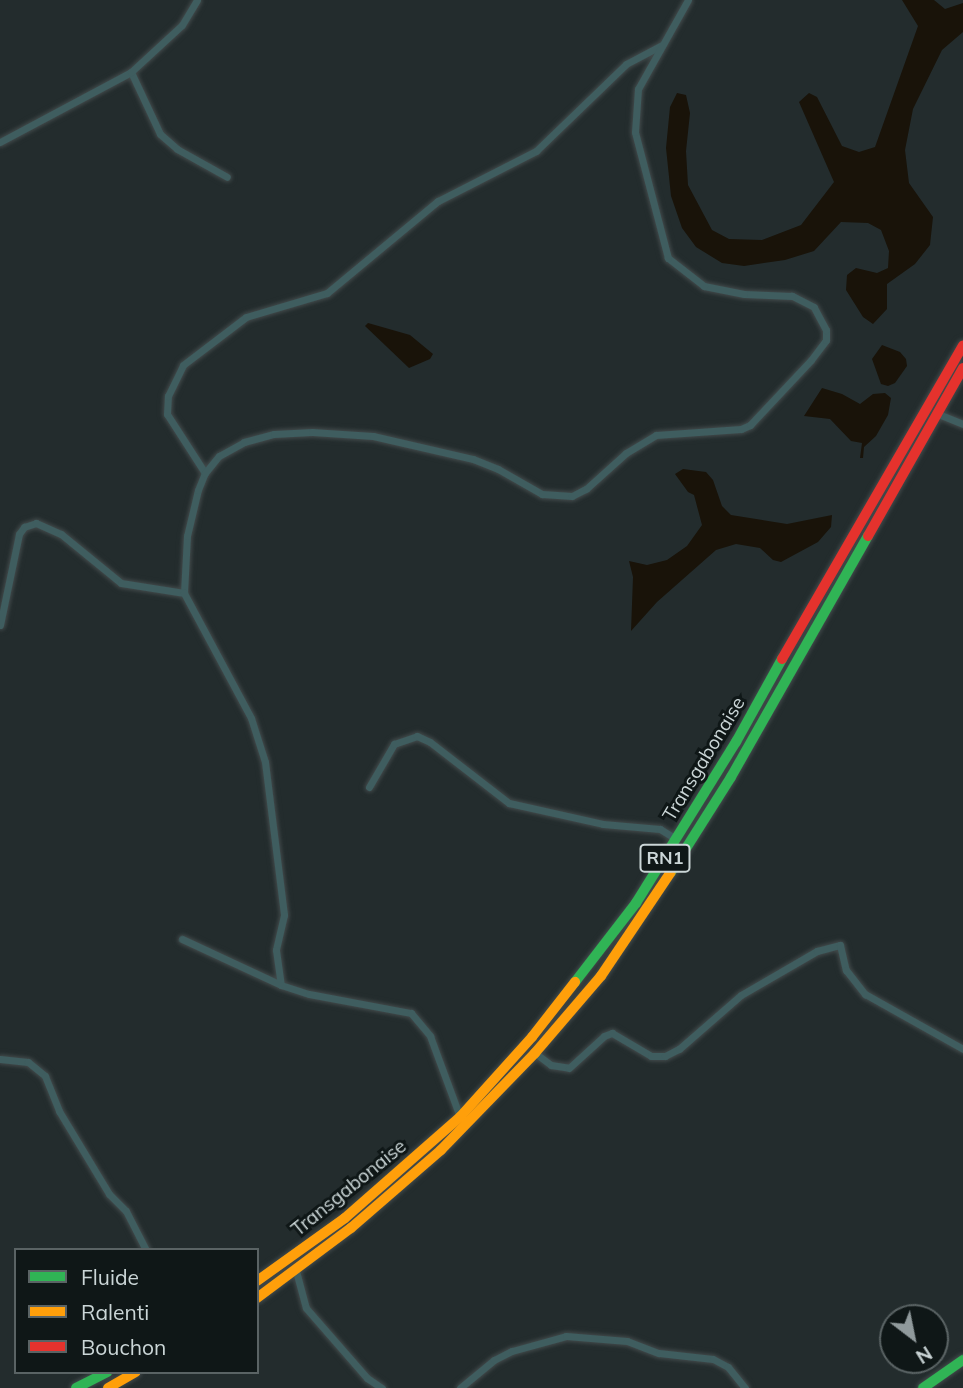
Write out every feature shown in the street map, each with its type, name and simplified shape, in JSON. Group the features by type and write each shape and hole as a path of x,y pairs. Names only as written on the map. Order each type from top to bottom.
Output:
{"main road":[{"name":"Transgabonaise","path":"259,1297 378,1206 441,1150 535,1053 615,956 731,778 963,346"},
{"name":"Transgabonaise","path":"259,1280 345,1218 460,1116 532,1037 579,979 636,903 743,730 931,410 963,368"},
{"path":"923,1388 963,1360"},
{"path":"76,1388 103,1374"},
{"path":"108,1388 121,1380"}],"street":[{"path":"0,142 131,72 182,25 197,0"},
{"path":"281,985 276,950 284,915 265,762 251,718 184,593 187,536 205,473 219,456 244,442 274,434 312,432 373,436 446,453 498,469 542,494 572,496 586,489 626,453 656,435 741,429 750,425 811,360 826,340 826,330 814,307 792,296 744,294 704,286 668,258 635,132 638,89 688,0"},
{"path":"205,473 167,414 168,396 183,365 247,317 327,293 438,201 536,151 626,64 663,45"},
{"path":"131,72 160,134 177,149 227,177"},
{"path":"931,410 963,424"},
{"path":"0,625 19,534 24,527 36,523 61,534 121,583 184,593"},
{"path":"369,787 394,744 417,736 430,742 509,803 603,824 660,829 676,839"},
{"path":"182,939 281,985 309,994 411,1013 430,1035 460,1116"},
{"path":"535,1053 551,1065 569,1068 604,1036 612,1033 651,1056 665,1056 679,1049 740,995 817,951 840,945 846,970 865,994 963,1049"},
{"path":"0,1059 27,1062 45,1076 59,1111 109,1194 126,1211 145,1248"},
{"path":"296,1271 306,1308 367,1378 382,1388"},
{"path":"460,1388 503,1356 566,1336 627,1341 659,1353 713,1359 729,1367 745,1388"}],"shaded area":[{"path":"902,0 934,0 945,9 963,3 963,32 942,50 913,109 905,150 909,183 933,217 930,245 915,264 887,284 887,309 873,324 863,317 846,290 847,275 856,268 877,273 888,268 889,251 881,230 868,223 841,222 814,251 785,260 744,266 722,263 696,247 682,228 671,196 666,148 670,107 677,93 686,95 690,113 686,151 688,185 712,230 729,239 762,240 801,225 834,182 799,102 809,93 817,97 842,146 859,152 875,147 918,26"},
{"path":"368,323 410,335 433,354 430,359 409,368 365,326"},
{"path":"882,345 900,352 906,359 907,366 895,383 888,386 881,384 872,359"},
{"path":"822,388 842,394 860,404 873,394 885,393 891,398 888,415 876,436 864,447 863,458 860,458 862,443 851,441 830,419 804,416"},
{"path":"683,469 706,472 713,480 722,506 731,515 787,524 832,515 831,527 818,542 781,562 773,560 760,548 736,544 716,550 657,602 631,631 633,577 629,561 647,565 667,560 687,546 702,525 694,495 688,492 675,474"}],"traffic: fast":[{"path":"671,872 731,777 868,536"},
{"path":"575,982 636,903 736,742 782,659"},
{"path":"923,1388 963,1360"},
{"path":"76,1388 103,1374"}],"traffic: slow":[{"path":"259,1297 351,1228 441,1150 535,1053 601,976 671,872"},
{"path":"259,1280 345,1218 460,1117 532,1037 575,982"},
{"path":"108,1388 132,1374"}],"traffic: jam":[{"path":"782,659 963,346"},
{"path":"868,536 963,368"}]}
